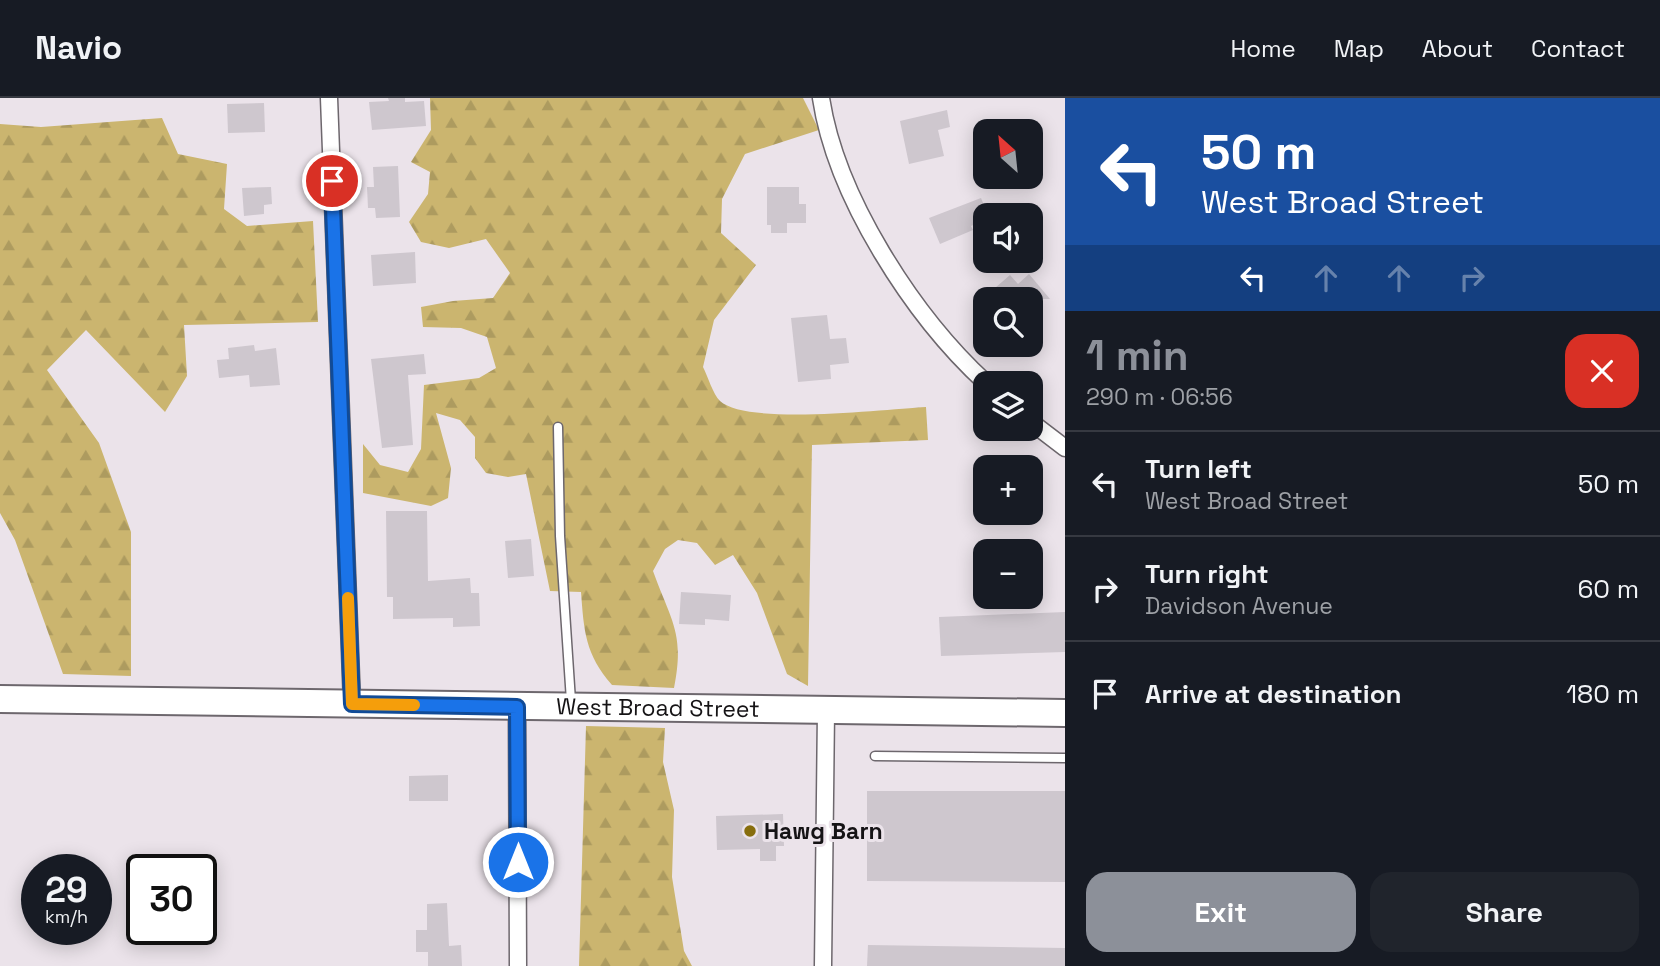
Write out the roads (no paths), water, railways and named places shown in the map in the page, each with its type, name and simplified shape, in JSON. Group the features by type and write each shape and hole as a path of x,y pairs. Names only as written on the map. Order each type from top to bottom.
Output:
{"main road":[{"name":"West Broad Street","path":"0,699 1065,713"}],"street":[{"path":"329,98 352,704"},
{"path":"821,98 824,118 845,178 873,237 912,297 962,362 973,372"},
{"path":"1043,431 1061,445 1065,458"},
{"path":"517,707 518,966"},
{"path":"823,966 826,711"}],"lane":[{"path":"558,427 560,536 572,708"},
{"path":"875,756 1065,758"}],"place":[{"name":"Hawg Barn","path":"750,831"}]}
